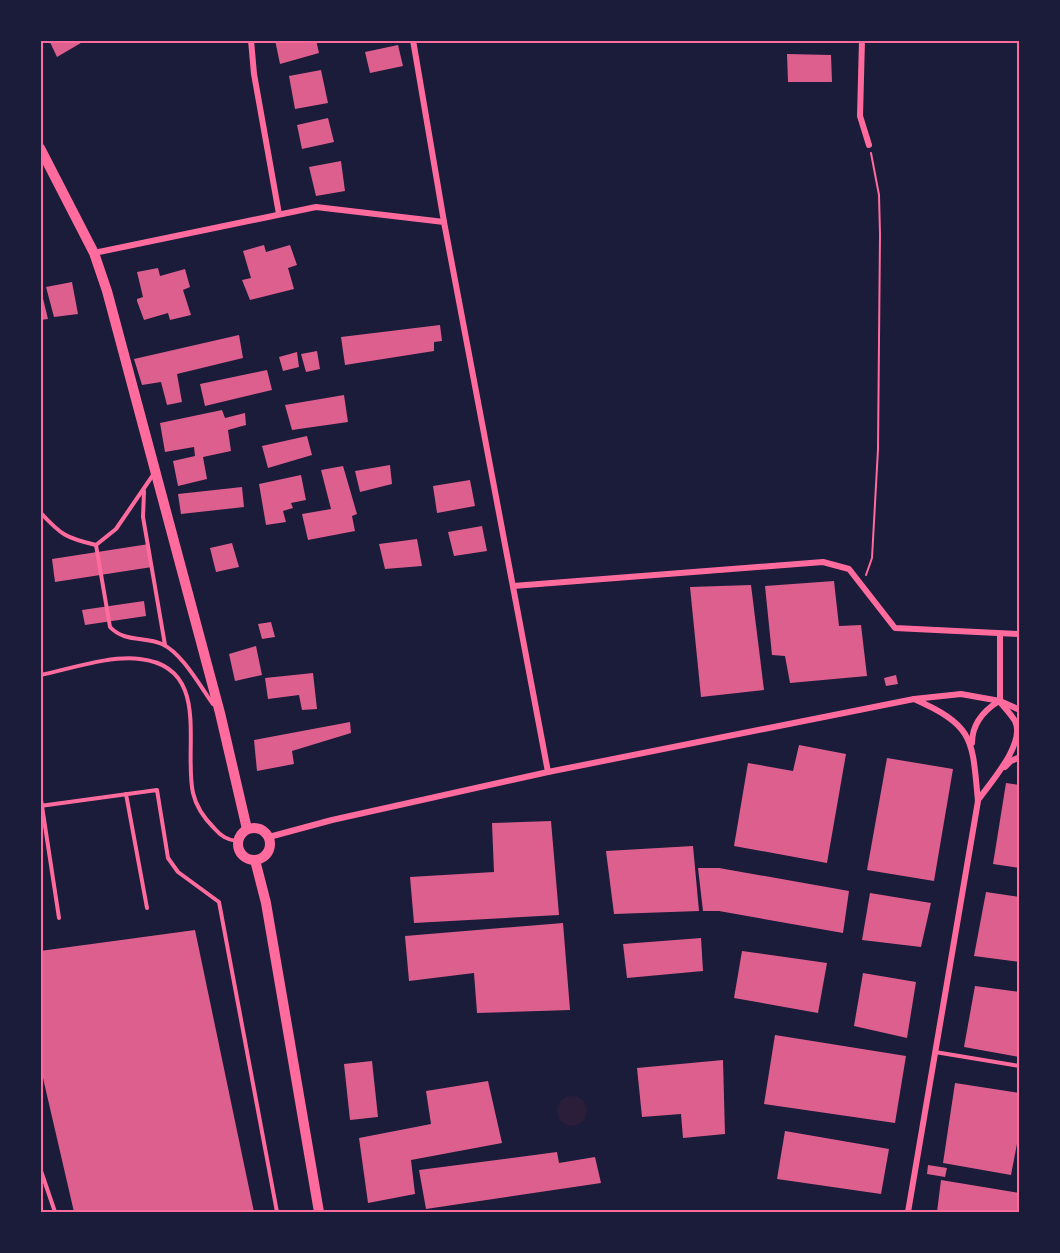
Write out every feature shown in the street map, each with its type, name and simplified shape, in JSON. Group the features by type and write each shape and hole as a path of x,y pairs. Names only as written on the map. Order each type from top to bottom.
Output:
{"main road":[{"path":"40,148 94,253 107,291 219,713 247,829"},
{"path":"252,827 262,830 268,837 270,847 265,856 250,860 238,851 239,836 247,829 252,827"},
{"path":"255,860 266,903 320,1212"}],"street":[{"path":"251,40 254,74 279,214"},
{"path":"413,40 444,222 548,772"},
{"path":"862,40 860,116 869,145"},
{"path":"94,253 316,207 444,222"},
{"path":"513,586 823,562 849,569 895,628 1020,634"},
{"path":"978,801 1015,746 1017,734 1016,722 1000,701 1000,634"},
{"path":"268,837 332,820 548,772 914,699 962,694 1000,701 1020,710"},
{"path":"914,699 937,709 953,720 967,734 972,748"},
{"path":"908,1212 978,801 972,733 987,708 1000,701"},
{"path":"995,776 1011,761 1020,757"}],"lane":[{"path":"96,545 116,529 155,472"},
{"path":"144,490 143,517 165,645"},
{"path":"40,512 57,531 74,540 96,545"},
{"path":"96,545 110,627 124,637 165,645 179,657 219,713"},
{"path":"40,675 104,662 140,659 154,662 179,678 190,703 193,793 208,823 229,840 237,841"},
{"path":"41,806 157,790 168,858 178,872 219,902 277,1212"},
{"path":"40,793 59,918"},
{"path":"126,794 147,908"},
{"path":"935,1052 1020,1066"},
{"path":"40,1168 56,1212"}],"path":[{"path":"862,585 872,558 878,449 879,195 869,145"}],"shaded area":[{"path":"572,1096 583,1100 587,1111 583,1122 572,1126 561,1122 557,1111 561,1100"}],"building":[{"path":"49,40 86,40 57,57"},
{"path":"275,40 316,40 319,53 280,64"},
{"path":"398,45 403,66 370,73 365,52"},
{"path":"787,54 831,55 832,82 788,82"},
{"path":"321,70 328,103 295,109 289,76"},
{"path":"328,118 334,142 302,149 297,125"},
{"path":"341,161 345,191 316,196 309,167"},
{"path":"264,245 266,252 290,245 297,265 288,268 294,289 250,300 242,280 251,278 243,251"},
{"path":"158,268 160,276 185,269 190,287 183,290 191,315 170,320 168,313 144,320 137,301 143,297 137,272"},
{"path":"72,282 78,314 54,317 46,287"},
{"path":"40,286 48,319 40,320"},
{"path":"440,325 442,341 434,342 434,351 345,365 341,337"},
{"path":"239,335 243,358 177,374 182,402 167,405 161,382 142,385 134,359"},
{"path":"317,351 320,369 306,372 301,354"},
{"path":"297,352 299,367 283,371 279,357"},
{"path":"267,370 272,390 205,406 200,384"},
{"path":"344,395 348,422 292,430 285,405"},
{"path":"222,410 225,418 245,413 246,425 228,430 231,451 203,457 207,479 178,486 173,461 195,456 194,447 165,452 160,423"},
{"path":"307,436 312,455 268,468 262,446"},
{"path":"390,465 392,484 360,492 355,471"},
{"path":"343,466 357,514 352,516 355,531 308,540 302,514 331,509 321,470"},
{"path":"301,475 306,500 291,503 293,508 283,511 286,522 266,525 259,484"},
{"path":"470,480 475,506 437,513 433,486"},
{"path":"242,487 244,507 181,514 178,494"},
{"path":"482,526 487,551 454,556 448,532"},
{"path":"417,539 422,566 385,569 379,544"},
{"path":"232,543 239,567 216,572 210,548"},
{"path":"149,544 152,567 55,582 52,559"},
{"path":"834,581 839,626 861,625 867,676 790,683 785,656 772,655 765,586"},
{"path":"751,585 764,690 701,697 690,587"},
{"path":"144,601 146,616 85,625 82,610"},
{"path":"271,622 275,637 262,639 258,624"},
{"path":"256,646 262,675 235,681 229,654"},
{"path":"313,673 317,709 302,710 299,695 268,699 265,678"},
{"path":"896,675 898,684 886,686 884,678"},
{"path":"350,722 351,733 292,751 294,764 257,771 254,740"},
{"path":"799,745 846,754 827,863 734,846 748,763 793,771"},
{"path":"887,758 953,769 934,881 867,870"},
{"path":"1006,783 1020,785 1020,868 993,864"},
{"path":"551,821 559,915 414,923 410,877 494,872 492,823"},
{"path":"693,846 699,911 614,914 606,851"},
{"path":"698,868 719,868 849,891 843,933 719,911 703,911"},
{"path":"986,892 1020,897 1020,962 974,956"},
{"path":"870,893 931,903 921,947 862,940"},
{"path":"563,923 570,1010 477,1013 474,973 409,981 405,936"},
{"path":"195,930 254,1212 74,1212 40,1065 40,951"},
{"path":"701,938 703,971 627,978 623,944"},
{"path":"742,951 827,963 818,1013 734,998"},
{"path":"863,973 916,982 907,1038 854,1026"},
{"path":"975,986 1020,992 1020,1057 964,1047"},
{"path":"775,1035 906,1056 895,1123 764,1104"},
{"path":"723,1060 725,1134 683,1138 681,1114 642,1117 637,1068"},
{"path":"372,1061 378,1117 350,1120 344,1064"},
{"path":"488,1081 502,1143 411,1160 415,1194 368,1203 359,1138 431,1124 426,1091"},
{"path":"955,1083 1020,1093 1020,1128 1011,1175 943,1163"},
{"path":"785,1131 889,1149 881,1194 777,1179"},
{"path":"557,1152 559,1163 595,1157 601,1183 426,1209 419,1170"},
{"path":"928,1165 947,1168 945,1177 927,1174"},
{"path":"941,1180 1020,1193 1020,1212 937,1212"}]}
